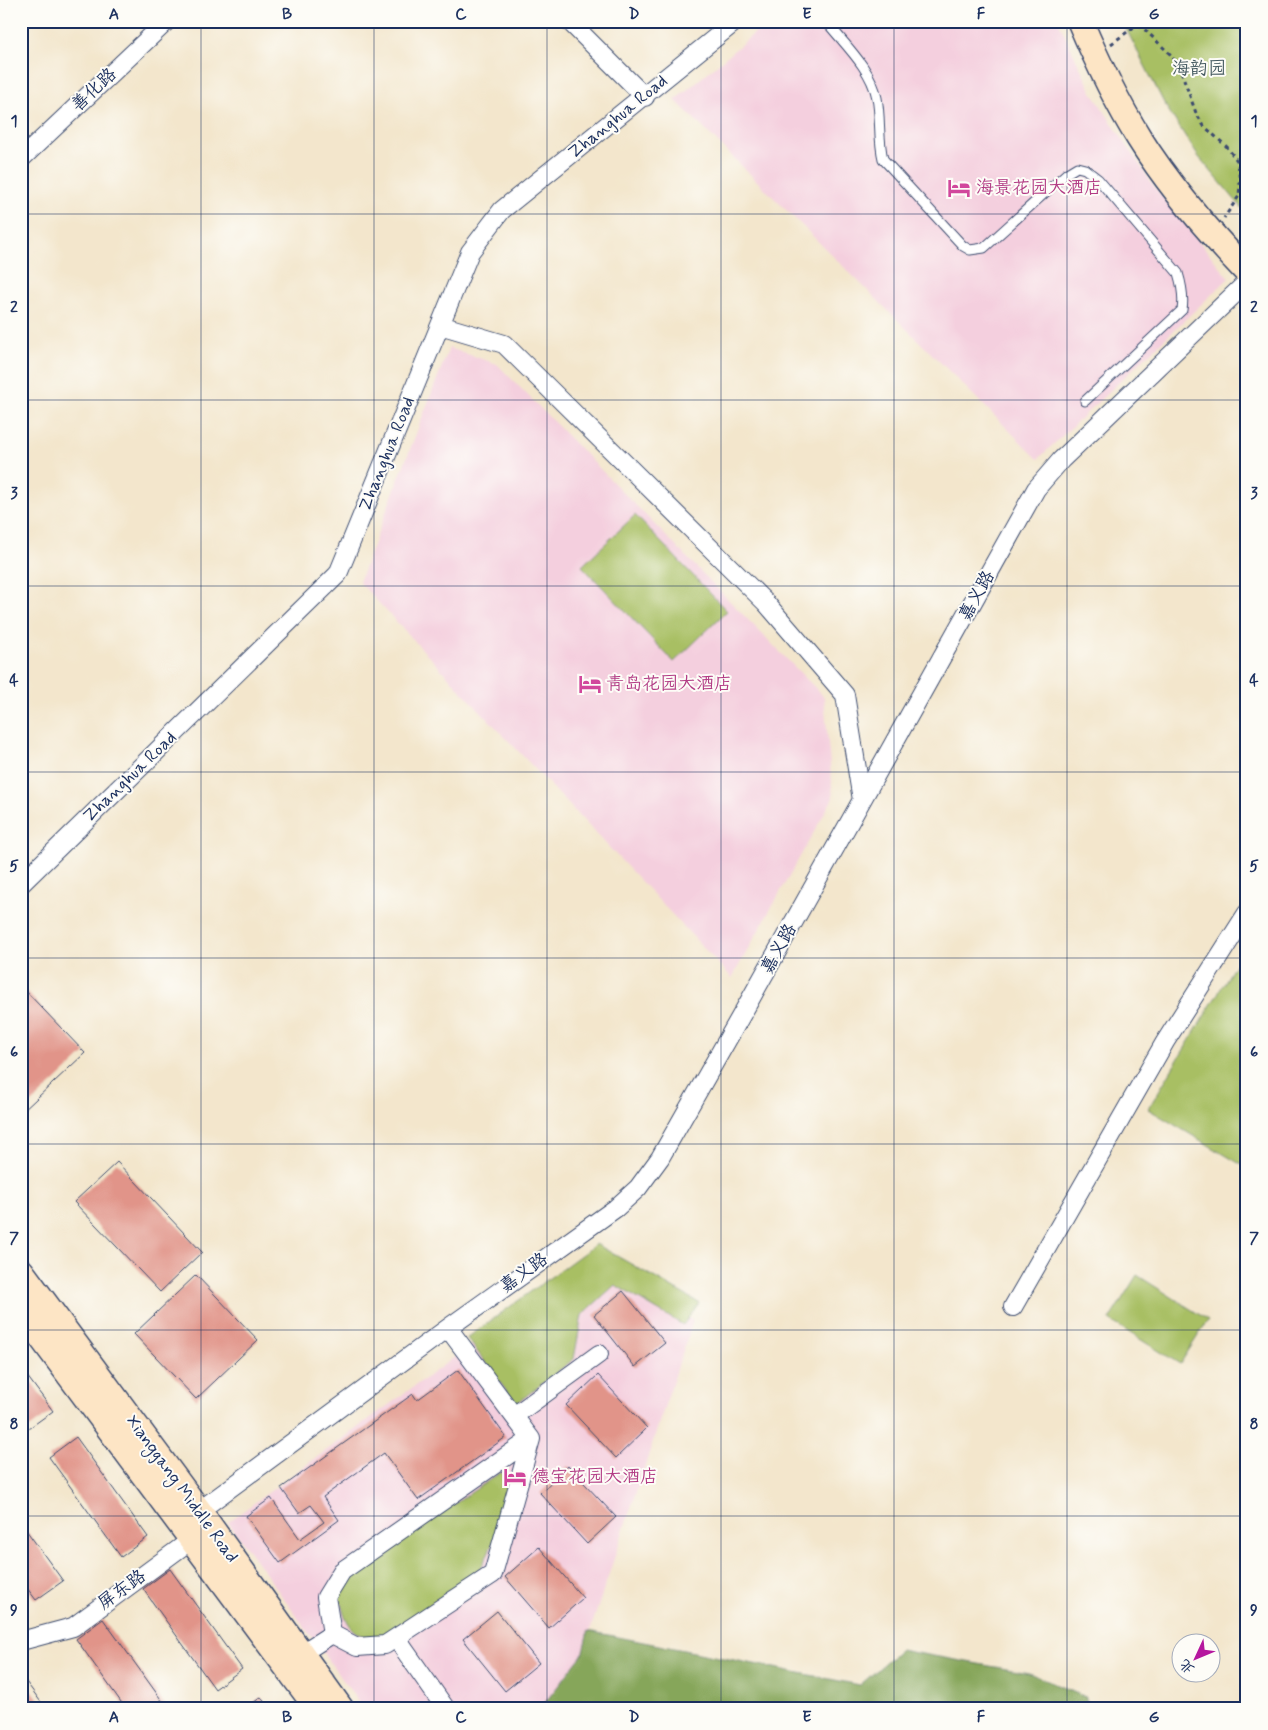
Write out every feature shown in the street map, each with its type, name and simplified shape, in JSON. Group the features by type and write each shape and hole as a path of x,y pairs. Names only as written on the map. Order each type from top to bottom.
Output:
{"main road":[{"path":"1080,21 1117,100 1139,138 1194,214 1247,272"},
{"path":"1097,21 1133,94 1157,134 1181,170 1247,247"},
{"name":"Xianggang Middle Road","path":"21,1271 199,1511 292,1659 318,1709"},
{"name":"Xianggang Middle Road","path":"21,1310 191,1540 292,1659 341,1709"}],"street":[{"name":"善化路","path":"21,159 167,21"},
{"path":"569,21 645,97"},
{"name":"Zhanghua Road","path":"21,884 338,574 470,252 502,210 645,97 736,21"},
{"name":"嘉义路","path":"199,1511 448,1328 616,1208 638,1188 660,1158 746,1007 1036,489 1061,460 1247,282"},
{"path":"440,325 504,344 766,602 844,695 862,800"},
{"path":"1013,1307 1165,1042 1247,913"},
{"path":"448,1328 531,1439"},
{"path":"514,1416 599,1354"},
{"path":"332,1634 326,1598 342,1571 531,1439"},
{"path":"332,1634 356,1647 385,1645 494,1574 531,1439"},
{"path":"191,1540 199,1511"},
{"name":"屏东路","path":"21,1641 73,1627 191,1540"},
{"path":"292,1659 332,1634"},
{"path":"396,1638 446,1709"}],"lane":[{"path":"826,21 870,78 877,98 880,146 883,159 963,246 970,250 984,248 1067,173 1077,167 1085,169 1098,179 1178,274 1182,284 1182,310 1085,401"}],"path":[{"path":"1108,46 1141,23 1170,54 1181,71 1196,113 1204,126 1227,146 1238,162 1239,196 1222,220"}],"shaded area":[{"path":"769,21 1058,21 1093,94 1153,185 1229,278 1038,459 675,100"},
{"path":"449,348 497,364 824,697 833,798 732,978 359,582"},
{"path":"595,1257 693,1321 582,1655 540,1709 364,1709 228,1522"}],"green space":[{"name":"海韵园","path":"1122,21 1247,21 1247,214 1198,156 1165,105"},
{"path":"635,515 727,611 674,662 582,566"},
{"path":"1247,947 1247,1168 1148,1109"},
{"path":"596,1244 699,1303 683,1325 615,1285 582,1315 574,1359 516,1404 467,1338"},
{"path":"1137,1275 1208,1320 1180,1364 1109,1320"},
{"path":"501,1472 517,1492 481,1568 383,1639 363,1636 356,1632 343,1612 338,1592 348,1577"},
{"path":"588,1631 860,1685 900,1650 1029,1673 1085,1697 1090,1709 540,1709 582,1655"}],"building":[{"path":"21,986 85,1053 21,1113"},
{"path":"117,1162 202,1252 160,1292 74,1202"},
{"path":"196,1275 258,1340 196,1399 134,1334"},
{"path":"623,1291 665,1343 635,1367 594,1315"},
{"path":"21,1368 53,1411 28,1429 21,1420"},
{"path":"458,1370 506,1437 418,1500 384,1453 323,1497 339,1520 280,1563 246,1516 271,1498 300,1539 324,1522 311,1505 299,1513 281,1488 413,1394 417,1400"},
{"path":"598,1375 647,1428 616,1458 566,1405"},
{"path":"76,1437 148,1537 121,1557 49,1457"},
{"path":"568,1466 616,1517 587,1544 540,1493"},
{"path":"21,1523 63,1581 36,1600 21,1580"},
{"path":"539,1547 583,1598 549,1628 505,1577"},
{"path":"170,1569 242,1669 215,1689 143,1589"},
{"path":"497,1611 539,1663 505,1691 463,1639"},
{"path":"103,1619 168,1709 126,1709 76,1639"},
{"path":"21,1675 46,1709 21,1709"},
{"path":"261,1697 269,1709 245,1709"}],"place":[{"name":"海景花园大酒店","path":"959,188"},
{"name":"青岛花园大酒店","path":"590,684"},
{"name":"德宝花园大酒店","path":"515,1477"}]}
